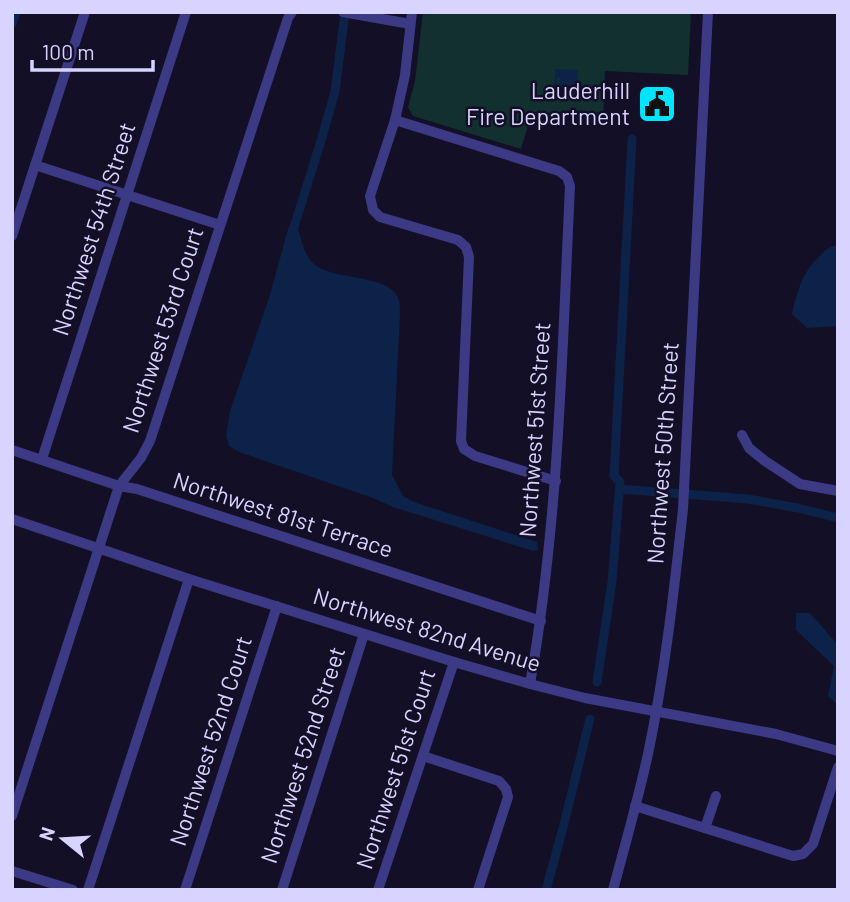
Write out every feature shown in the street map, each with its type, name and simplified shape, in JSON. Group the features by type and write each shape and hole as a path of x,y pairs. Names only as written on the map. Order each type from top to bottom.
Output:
{"street":[{"path":"12,236 85,12"},
{"name":"Northwest 54th Street","path":"42,459 186,12"},
{"name":"Northwest 53rd Court","path":"12,816 119,486 141,458 150,441 292,12"},
{"path":"343,12 410,24"},
{"path":"412,12 405,75 395,120 370,196 373,210 380,217 458,240 466,247 469,257 461,441 464,449 475,456 556,481"},
{"name":"Northwest 50th Street","path":"613,890 648,757 675,583 684,501 708,12"},
{"name":"Northwest 51st Street","path":"395,120 559,171 567,177 570,186 556,481 541,621 530,684"},
{"path":"35,165 220,225"},
{"path":"742,435 748,448 800,484 838,491"},
{"name":"Northwest 81st Terrace","path":"12,450 541,621"},
{"name":"Northwest 82nd Avenue","path":"12,519 189,579 530,684 585,698 776,734 838,751"},
{"path":"88,890 189,579"},
{"name":"Northwest 52nd Court","path":"185,890 277,606"},
{"name":"Northwest 52nd Street","path":"282,890 364,634"},
{"name":"Northwest 51st Court","path":"378,890 454,662"},
{"path":"423,756 499,781 506,789 508,797 478,890"},
{"path":"635,806 793,856 803,854 813,844 838,767"},
{"path":"705,828 716,796"},
{"path":"12,871 73,890"}],"green space":[{"path":"423,12 691,12 688,75 605,71 603,122 532,112 521,149 413,116 408,107 415,81"}],"water":[{"path":"555,69 578,70 577,85 591,86 590,99 559,97 560,77 557,78 557,86 554,86"},
{"path":"289,226 298,229 308,257 318,267 378,283 388,287 397,296 400,315 392,475 403,496 414,502 537,542 538,550 533,551 393,507 239,452 229,446 226,436 230,411 269,298"},
{"path":"838,245 838,326 807,328 792,314 801,283 808,269 823,252"},
{"path":"796,613 810,613 838,645 836,703 828,696 834,666 796,630"}],"waterway":[{"path":"12,24 16,12"},
{"path":"294,227 335,92 345,12"},
{"path":"597,682 612,582 620,482 614,476 632,139"},
{"path":"620,489 748,499 838,518"},
{"path":"546,890 590,719"}],"place":[{"name":"Lauderhill Fire Department","path":"657,104"}]}
